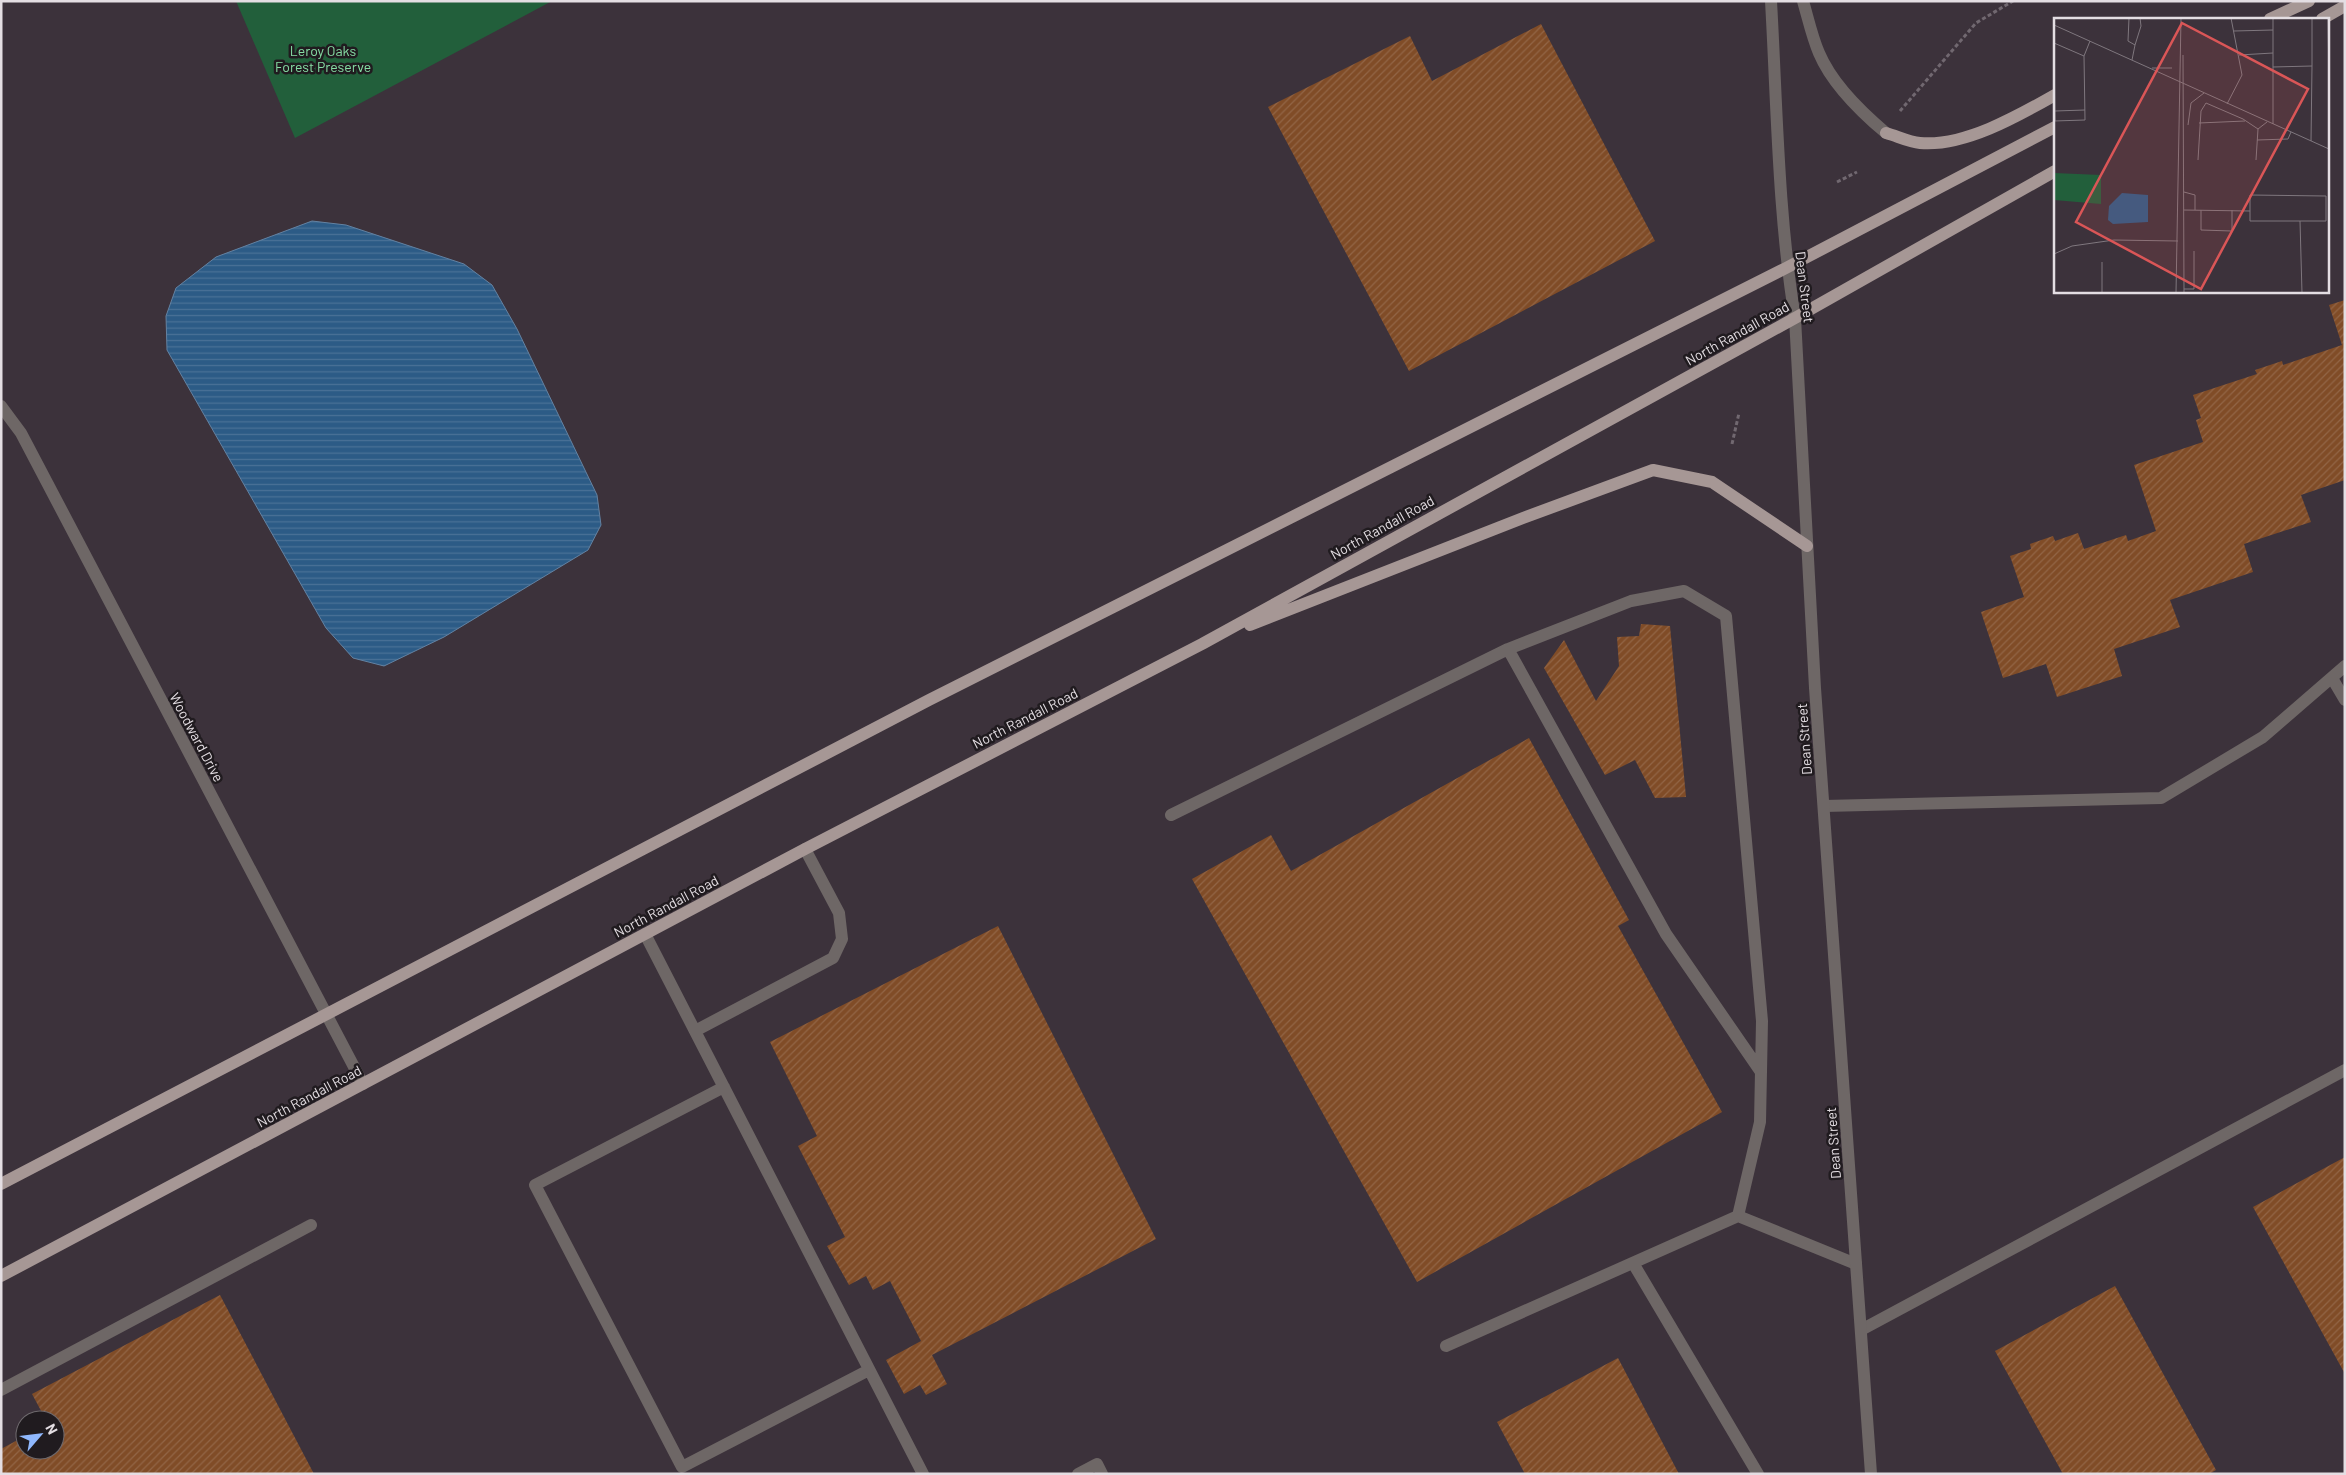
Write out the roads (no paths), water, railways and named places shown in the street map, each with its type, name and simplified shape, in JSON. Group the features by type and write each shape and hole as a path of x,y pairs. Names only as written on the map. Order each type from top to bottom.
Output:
{"main road":[{"path":"2272,18 2309,1"},
{"path":"2324,18 2345,6"},
{"path":"1886,133 1920,143 1949,141 1982,131 2054,95"},
{"path":"1,1184 929,700 1786,268 2054,129"},
{"name":"North Randall Road","path":"1,1276 805,849 1202,644 1795,318 2054,172"},
{"path":"1202,644 1523,518 1653,470 1712,482 1807,546"}],"street":[{"name":"Dean Street","path":"1771,1 1786,268 1795,318 1807,546 1824,806 1871,1474"},
{"path":"1802,1 1820,55 1842,89 1862,113 1886,133"},
{"name":"Woodward Drive","path":"1,406 21,433 325,1016 363,1084"},
{"path":"1171,815 1508,649 1631,601 1684,591 1726,616 1762,1021 1760,1122 1738,1216"},
{"path":"1508,649 1666,934 1761,1072"},
{"path":"1824,806 2161,798 2263,737 2345,666"},
{"path":"2332,678 2345,700"},
{"path":"695,1031 832,958 842,939 839,913 805,849"},
{"path":"645,934 923,1474"},
{"path":"1860,1330 2345,1070"},
{"path":"724,1087 535,1185 682,1467 869,1370"},
{"path":"1446,1346 1738,1216 1856,1264"},
{"path":"1,1390 311,1225"},
{"path":"1633,1263 1758,1474"},
{"path":"1078,1474 1097,1464 1102,1474"}],"water":[{"path":"312,221 346,225 464,264 492,285 517,329 597,495 601,525 588,550 444,637 384,666 353,658 326,628 167,350 166,316 176,288 216,257"}],"park label":[{"name":"Leroy Oaks Forest Preserve","path":"323,58"}]}
